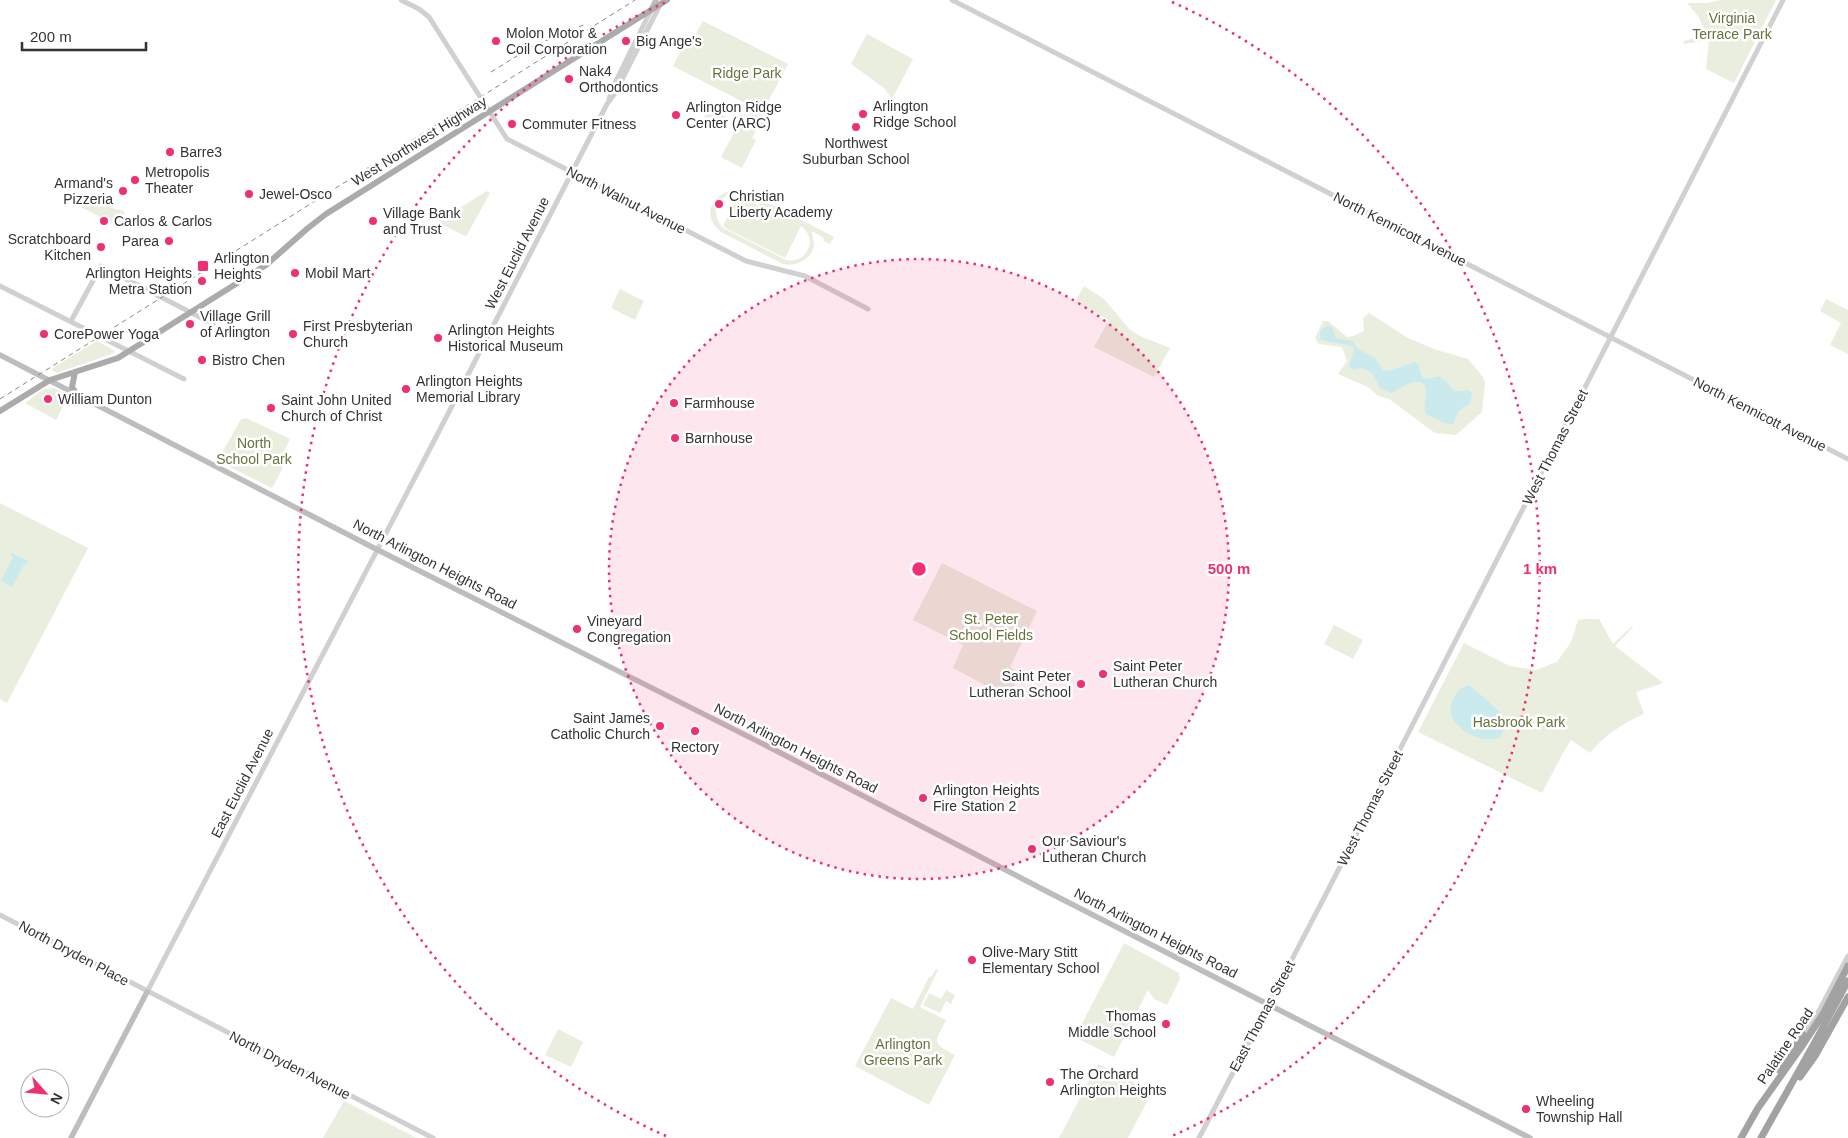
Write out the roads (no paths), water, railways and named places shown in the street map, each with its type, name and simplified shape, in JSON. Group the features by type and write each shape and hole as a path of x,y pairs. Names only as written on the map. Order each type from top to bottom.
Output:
{"highway":[{"name":"Palatine Road","path":"1741,1138 1758,1108 1823,1014 1848,966"},
{"name":"Palatine Road","path":"1761,1138 1848,981"},
{"path":"1774,1114 1815,1056 1848,997"},
{"path":"1758,1108 1771,1081 1803,1035"},
{"path":"1766,1129 1766,1138"}],"main road":[{"name":"West Northwest Highway","path":"0,412 50,380 113,361 130,351 266,265 326,214 651,10 662,1"},
{"name":"North Arlington Heights Road","path":"0,354 377,549 768,747 1041,889 1530,1138"},
{"path":"75,372 72,383 77,394"},
{"name":"East Euclid Avenue","path":"71,1138 147,992"}],"street":[{"name":"North Walnut Avenue","path":"401,0 424,13 435,26 507,139 746,261 805,276 868,309"},
{"name":"North Kennicott Avenue","path":"952,0 1848,460"},
{"name":"West Thomas Street","path":"1326,894 1783,0"},
{"name":"West Euclid Avenue","path":"607,104 615,93 662,1"},
{"name":"West Euclid Avenue","path":"436,439 607,104 613,87 651,10"},
{"path":"71,322 101,266 213,324"},
{"path":"0,286 184,379"},
{"name":"East Euclid Avenue","path":"147,992 436,439"},
{"name":"East Thomas Street","path":"1199,1138 1326,894"},
{"name":"North Dryden Place","path":"0,915 147,992"},
{"path":"1803,1035 1848,956"},
{"name":"North Dryden Avenue","path":"147,992 433,1138"}],"water":[{"path":"1328,326 1332,327 1336,338 1352,341 1358,349 1375,358 1383,370 1388,371 1415,362 1418,364 1422,377 1427,379 1441,377 1454,390 1469,390 1472,393 1470,403 1458,412 1453,425 1426,414 1426,391 1424,384 1412,382 1391,393 1380,388 1372,373 1362,368 1353,370 1349,365 1354,350 1353,346 1321,340 1321,331"},
{"path":"12,553 28,561 25,563 12,587 1,581 13,557"},
{"path":"1468,685 1501,713 1505,728 1500,737 1487,739 1473,736 1455,723 1451,712 1452,703 1456,694"}],"railway":[{"path":"0,399 635,0"},
{"path":"491,72 533,46 586,24"}],"place":[{"name":"Molon Motor & Coil Corporation","path":"496,41"},
{"name":"Big Ange's","path":"626,41"},
{"name":"Nak4 Orthodontics","path":"569,79"},
{"name":"Arlington Ridge School","path":"863,114"},
{"name":"Arlington Ridge Center (ARC)","path":"676,115"},
{"name":"Commuter Fitness","path":"512,124"},
{"name":"Northwest Suburban School","path":"856,127"},
{"name":"Barre3","path":"170,152"},
{"name":"Metropolis Theater","path":"135,180"},
{"name":"Armand's Pizzeria","path":"123,191"},
{"name":"Jewel-Osco","path":"249,194"},
{"name":"Christian Liberty Academy","path":"719,204"},
{"name":"Carlos & Carlos","path":"104,221"},
{"name":"Village Bank and Trust","path":"373,221"},
{"name":"Parea","path":"169,241"},
{"name":"Scratchboard Kitchen","path":"101,247"},
{"name":"Arlington Heights","path":"203,266"},
{"name":"Mobil Mart","path":"295,273"},
{"name":"Arlington Heights Metra Station","path":"202,281"},
{"name":"Village Grill of Arlington","path":"190,324"},
{"name":"CorePower Yoga","path":"44,334"},
{"name":"First Presbyterian Church","path":"293,334"},
{"name":"Arlington Heights Historical Museum","path":"438,338"},
{"name":"Bistro Chen","path":"202,360"},
{"name":"Arlington Heights Memorial Library","path":"406,389"},
{"name":"William Dunton","path":"48,399"},
{"name":"Farmhouse","path":"674,403"},
{"name":"Saint John United Church of Christ","path":"271,408"},
{"name":"Barnhouse","path":"675,438"},
{"name":"Vineyard Congregation","path":"577,629"},
{"name":"Saint Peter Lutheran Church","path":"1103,674"},
{"name":"Saint Peter Lutheran School","path":"1081,684"},
{"name":"Saint James Catholic Church","path":"660,726"},
{"name":"Rectory","path":"695,731"},
{"name":"Arlington Heights Fire Station 2","path":"923,798"},
{"name":"Our Saviour's Lutheran Church","path":"1032,849"},
{"name":"Olive-Mary Stitt Elementary School","path":"972,960"},
{"name":"Thomas Middle School","path":"1166,1024"},
{"name":"The Orchard Arlington Heights","path":"1050,1082"},
{"name":"Wheeling Township Hall","path":"1526,1109"}],"park label":[{"name":"Virginia Terrace Park","path":"1732,26"},
{"name":"Ridge Park","path":"747,73"},
{"name":"North School Park","path":"254,452"},
{"name":"St. Peter School Fields","path":"991,628"},
{"name":"Hasbrook Park","path":"1519,722"},
{"name":"Arlington Greens Park","path":"903,1052"}]}
